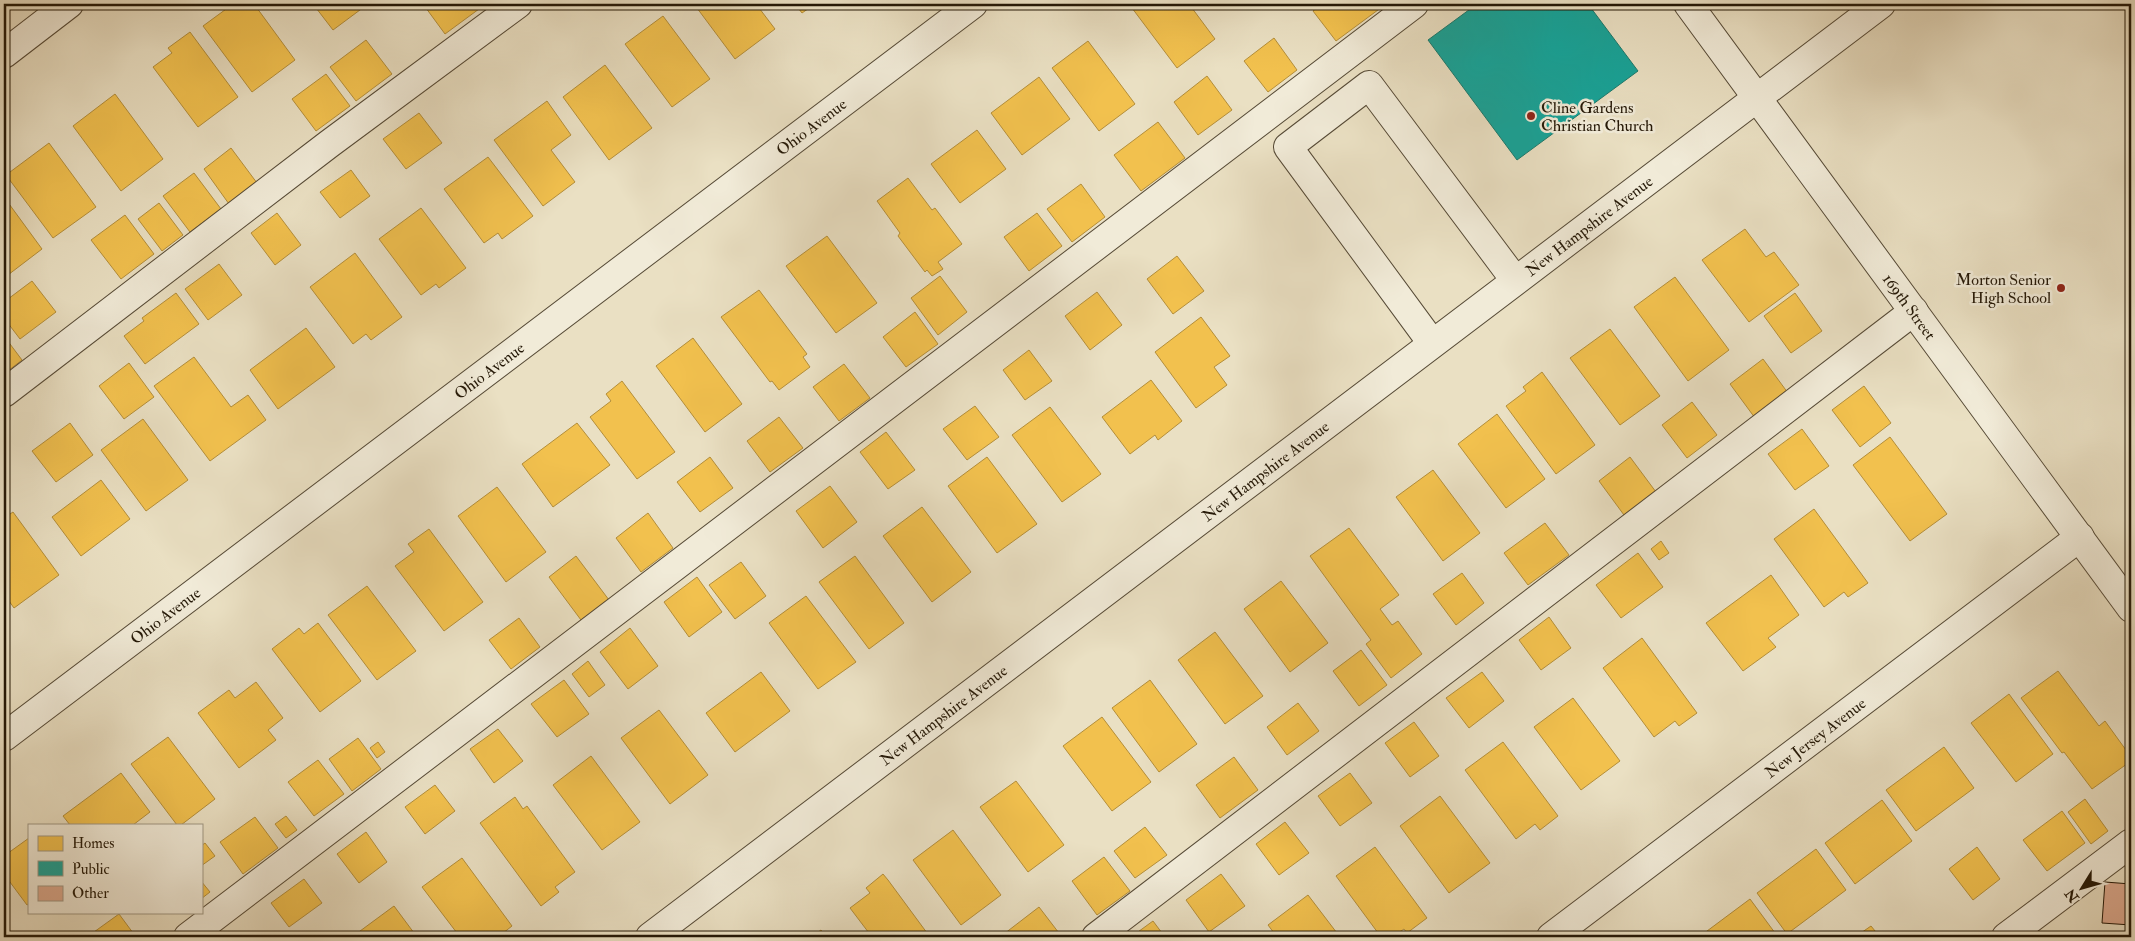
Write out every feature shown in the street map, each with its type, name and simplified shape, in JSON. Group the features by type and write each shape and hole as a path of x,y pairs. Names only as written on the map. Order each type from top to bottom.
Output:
{"street":[{"path":"4,54 69,4"},
{"path":"4,393 329,144 518,4"},
{"name":"Ohio Avenue","path":"4,737 973,4"},
{"path":"188,937 1414,4"},
{"name":"169th Street","path":"1688,4 2131,608"},
{"name":"New Hampshire Avenue","path":"650,937 1881,4"},
{"path":"1432,344 1288,147 1369,85 1515,280"},
{"path":"1096,937 1914,311"},
{"name":"New Jersey Avenue","path":"1551,937 2080,537"},
{"path":"2006,937 2131,842"}],"building: Homes":[{"path":"233,4 254,4 295,60 252,92 203,26"},
{"path":"313,4 368,4 333,30"},
{"path":"423,4 476,4 479,9 445,34"},
{"path":"694,4 756,4 775,29 735,59"},
{"path":"795,4 815,4 802,13"},
{"path":"1129,4 1189,4 1215,39 1177,68"},
{"path":"1322,4 1380,4 1382,7 1336,41 1313,11"},
{"path":"663,16 710,79 672,107 625,44"},
{"path":"190,32 238,97 198,127 153,67 172,53 168,48"},
{"path":"1274,38 1297,70 1268,92 1244,61"},
{"path":"366,40 392,74 356,101 330,67"},
{"path":"1088,41 1135,104 1099,131 1052,68"},
{"path":"605,65 652,128 609,160 563,97"},
{"path":"326,74 350,106 316,131 292,99"},
{"path":"1207,76 1232,110 1198,135 1174,102"},
{"path":"1039,77 1070,119 1022,155 991,113"},
{"path":"115,94 163,159 121,191 73,126"},
{"path":"547,101 571,135 551,150 575,182 543,206 494,140"},
{"path":"419,113 442,143 406,169 383,139"},
{"path":"1158,122 1185,158 1141,191 1114,155"},
{"path":"977,130 1006,169 960,203 931,164"},
{"path":"49,143 96,207 53,238 6,175"},
{"path":"231,148 257,183 229,204 204,169"},
{"path":"488,157 533,216 502,239 498,233 484,243 444,189"},
{"path":"351,170 370,196 340,218 320,192"},
{"path":"194,173 221,209 190,232 163,196"},
{"path":"908,178 932,210 935,208 962,244 938,262 943,269 932,276 927,270 925,272 898,236 900,233 877,201"},
{"path":"1081,184 1105,217 1072,242 1047,209"},
{"path":"4,197 42,249 4,278"},
{"path":"159,203 183,235 162,251 138,219"},
{"path":"421,208 466,268 439,288 436,284 421,295 379,239"},
{"path":"277,213 301,245 275,265 251,233"},
{"path":"1037,213 1062,246 1029,271 1004,237"},
{"path":"125,215 154,254 121,279 91,240"},
{"path":"1745,229 1766,257 1774,252 1799,285 1749,322 1702,260"},
{"path":"827,236 877,303 836,333 786,266"},
{"path":"355,253 402,317 371,340 366,334 353,344 310,287"},
{"path":"1177,256 1204,291 1173,314 1147,279"},
{"path":"219,264 242,295 208,320 185,289"},
{"path":"940,276 967,312 938,335 911,298"},
{"path":"1675,277 1729,350 1688,381 1634,307"},
{"path":"32,281 56,312 20,339 4,318 4,302"},
{"path":"759,290 807,354 803,357 810,367 779,390 772,381 770,382 721,317"},
{"path":"1097,292 1122,325 1090,350 1065,316"},
{"path":"176,293 199,324 145,364 124,336 144,321 142,318"},
{"path":"1795,293 1822,331 1791,353 1764,316"},
{"path":"915,312 938,344 906,367 883,337"},
{"path":"1201,317 1230,356 1214,367 1227,385 1196,408 1155,352"},
{"path":"306,328 335,367 278,409 250,370"},
{"path":"1610,329 1660,396 1620,425 1570,358"},
{"path":"4,336 22,360 4,374"},
{"path":"693,338 742,404 705,432 656,366"},
{"path":"1029,350 1052,381 1025,400 1003,370"},
{"path":"194,357 231,407 248,395 266,420 210,461 154,386"},
{"path":"1763,359 1788,393 1755,418 1730,384"},
{"path":"129,363 154,397 124,419 99,386"},
{"path":"844,364 870,398 839,421 813,387"},
{"path":"1542,372 1595,445 1556,474 1506,406 1526,391 1523,387"},
{"path":"1151,380 1182,421 1158,440 1155,435 1130,454 1102,417"},
{"path":"622,381 675,452 637,479 590,417 611,401 606,394"},
{"path":"1864,386 1891,423 1860,447 1832,410"},
{"path":"1692,402 1717,435 1687,458 1662,425"},
{"path":"975,406 999,437 967,460 943,429"},
{"path":"1050,407 1101,474 1062,502 1012,435"},
{"path":"1497,414 1545,479 1506,508 1458,444"},
{"path":"779,417 803,448 770,472 747,441"},
{"path":"143,419 188,480 146,511 101,450"},
{"path":"70,423 93,455 56,482 32,451"},
{"path":"577,423 610,465 553,507 522,464"},
{"path":"1802,429 1829,466 1795,490 1768,454"},
{"path":"886,432 915,470 888,489 860,452"},
{"path":"1890,437 1947,514 1910,541 1853,465"},
{"path":"710,457 733,488 700,512 677,482"},
{"path":"987,457 1037,524 997,553 948,486"},
{"path":"1630,457 1656,492 1624,515 1599,481"},
{"path":"1433,470 1480,533 1443,561 1396,497"},
{"path":"101,480 130,519 81,556 52,517"},
{"path":"830,486 857,522 823,548 796,511"},
{"path":"497,487 546,552 506,582 458,516"},
{"path":"922,507 971,572 932,602 883,536"},
{"path":"1814,509 1868,583 1848,597 1844,592 1824,607 1774,539"},
{"path":"13,512 59,575 14,608 4,594 4,518"},
{"path":"648,513 673,548 641,572 616,538"},
{"path":"1545,523 1569,555 1528,585 1504,553"},
{"path":"1349,528 1399,595 1380,609 1392,625 1398,621 1422,654 1391,678 1366,644 1371,640 1310,556"},
{"path":"429,529 483,602 444,631 395,566 414,552 408,544"},
{"path":"1661,541 1669,553 1659,560 1651,549"},
{"path":"1638,553 1663,587 1621,618 1596,585"},
{"path":"576,556 609,600 581,620 549,577"},
{"path":"855,556 904,623 869,649 819,582"},
{"path":"741,562 766,596 735,619 709,585"},
{"path":"1462,573 1484,603 1456,625 1433,594"},
{"path":"1771,575 1799,615 1768,638 1776,647 1743,671 1706,623"},
{"path":"697,577 722,612 689,637 664,602"},
{"path":"1281,581 1328,643 1290,672 1244,609"},
{"path":"367,586 416,651 377,680 328,615"},
{"path":"806,596 856,662 818,689 769,623"},
{"path":"1549,617 1571,648 1541,670 1519,640"},
{"path":"519,618 540,647 511,669 489,640"},
{"path":"318,623 361,681 320,712 272,649 299,628 304,634"},
{"path":"630,628 658,666 628,689 600,652"},
{"path":"1215,632 1263,696 1225,724 1178,660"},
{"path":"1642,638 1697,713 1679,726 1675,721 1654,737 1603,668"},
{"path":"1361,650 1387,685 1359,706 1333,671"},
{"path":"588,661 605,685 589,697 572,674"},
{"path":"2058,671 2099,726 2105,721 2131,757 2131,761 2092,789 2064,752 2062,753 2021,698"},
{"path":"761,672 790,711 735,752 706,713"},
{"path":"1482,672 1504,701 1469,728 1446,698"},
{"path":"564,680 589,714 557,737 531,704"},
{"path":"1150,680 1197,744 1159,772 1112,708"},
{"path":"256,682 283,718 268,730 276,740 239,768 198,713 229,690 235,698"},
{"path":"2009,694 2053,754 2016,782 1971,723"},
{"path":"1573,698 1620,761 1581,790 1534,727"},
{"path":"1298,703 1319,731 1287,755 1267,727"},
{"path":"659,710 708,775 670,804 621,738"},
{"path":"1102,717 1151,782 1112,811 1063,746"},
{"path":"1414,722 1439,756 1410,777 1385,743"},
{"path":"498,729 523,761 494,783 470,749"},
{"path":"168,737 215,799 182,824 176,824 131,764"},
{"path":"358,738 381,769 352,791 329,759"},
{"path":"378,742 385,752 377,758 370,748"},
{"path":"1503,742 1558,816 1540,830 1535,824 1516,839 1465,770"},
{"path":"1944,747 1974,788 1916,831 1886,790"},
{"path":"591,756 640,822 602,850 553,785"},
{"path":"1234,757 1258,790 1220,818 1196,785"},
{"path":"318,760 344,794 314,816 288,782"},
{"path":"121,773 150,812 134,824 69,824 63,816"},
{"path":"1350,773 1372,803 1340,826 1318,796"},
{"path":"1016,781 1064,845 1028,872 980,807"},
{"path":"435,785 455,811 425,834 405,807"},
{"path":"1440,796 1490,863 1449,893 1400,826"},
{"path":"515,797 523,809 527,806 575,872 555,887 559,892 541,906 480,823"},
{"path":"2085,799 2108,831 2091,844 2068,812"},
{"path":"1882,800 1912,841 1855,884 1825,843"},
{"path":"2062,811 2085,843 2047,871 2023,840"},
{"path":"286,816 297,830 286,838 275,824"},
{"path":"255,817 278,848 243,874 220,842"},
{"path":"1285,822 1309,853 1279,875 1256,844"},
{"path":"1145,827 1167,855 1135,878 1114,851"},
{"path":"953,830 1001,895 961,925 913,860"},
{"path":"366,832 387,862 359,883 337,854"},
{"path":"28,839 27,905 4,874 4,856"},
{"path":"205,843 215,856 202,865 202,845"},
{"path":"1375,847 1427,918 1407,933 1404,929 1392,937 1381,937 1336,876"},
{"path":"1977,847 2000,879 1973,900 1949,869"},
{"path":"1816,849 1846,890 1787,934 1757,893"},
{"path":"1104,857 1130,891 1097,915 1072,881"},
{"path":"462,858 512,926 498,937 491,937 490,935 487,937 460,937 422,887"},
{"path":"883,874 930,937 872,937 850,908 870,893 866,888"},
{"path":"1221,874 1245,906 1209,932 1186,900"},
{"path":"304,879 322,903 289,927 271,903"},
{"path":"202,882 210,892 202,898"},
{"path":"1308,895 1340,937 1277,937 1268,925"},
{"path":"1750,899 1778,937 1699,937"},
{"path":"394,906 417,937 359,937 356,934"},
{"path":"1039,907 1062,937 1000,937"},
{"path":"119,914 136,937 87,937"},
{"path":"1153,921 1165,937 1131,937"},
{"path":"4,923 14,937 4,937"},
{"path":"1871,926 1880,937 1855,937"},
{"path":"821,930 827,937 811,937"}],"building: Public":[{"name":"Cline Gardens Christian Church","path":"1477,4 1588,4 1638,71 1517,160 1428,40"}],"building: Other":[{"path":"2105,882 2131,884 2131,925 2102,923"}],"place":[{"name":"Cline Gardens Christian Church","path":"1531,116"},
{"name":"Morton Senior High School","path":"2061,288"}]}
